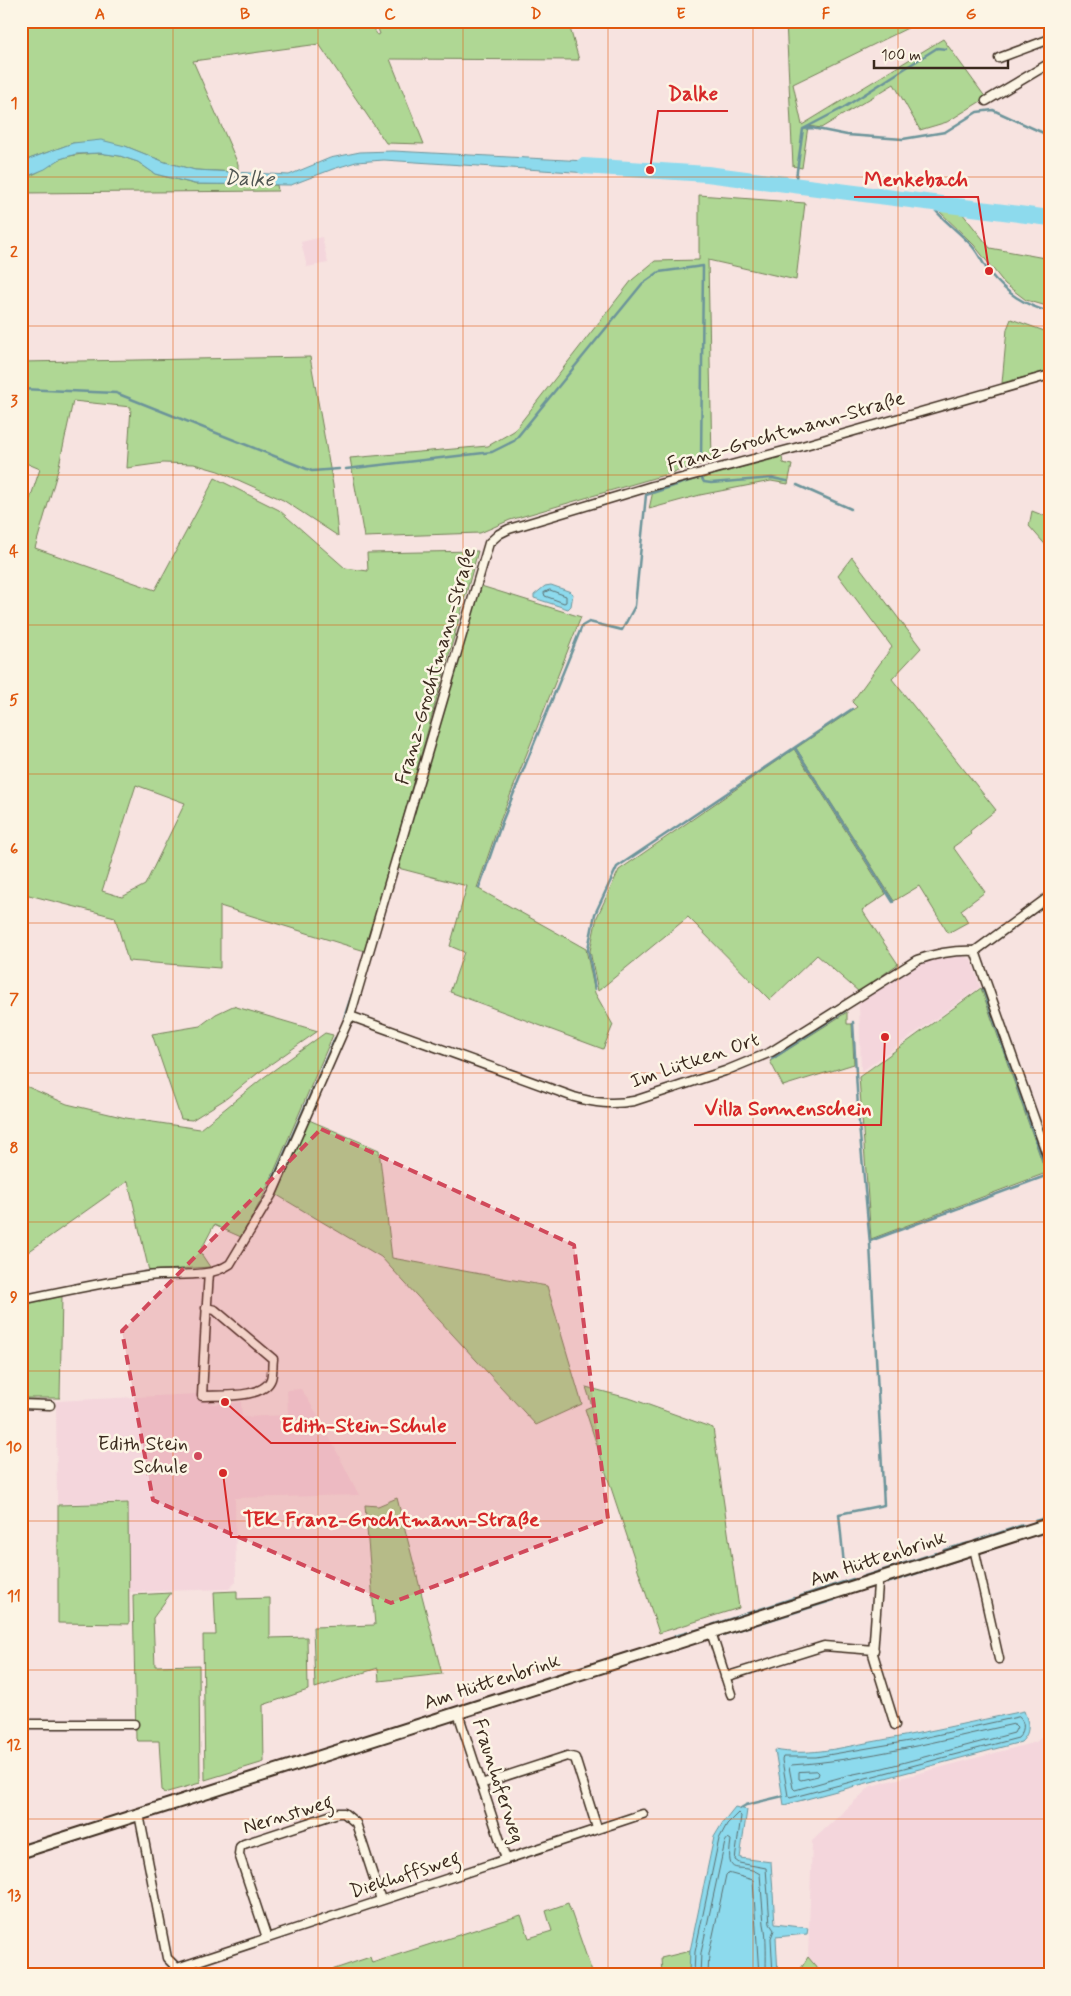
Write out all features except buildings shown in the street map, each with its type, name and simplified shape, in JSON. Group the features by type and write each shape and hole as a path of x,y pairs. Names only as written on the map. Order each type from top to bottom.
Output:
{"street":[{"path":"999,58 1050,39"},
{"path":"986,101 1050,63"},
{"name":"Franz-Grochtmann-Straße","path":"21,1300 148,1276 209,1273 221,1270 230,1264 272,1194 350,1016 489,544 499,534 509,529 652,486 795,448 1050,375"},
{"path":"1050,896 975,951 1050,1163"},
{"name":"Im Lütken Ort","path":"350,1016 574,1097 600,1104 618,1104 640,1099 708,1077 770,1052 917,960 937,953 958,950 975,951"},
{"path":"206,1308 215,1310 273,1359 271,1379 261,1390 238,1395 202,1396 206,1308 209,1273"},
{"path":"21,1404 50,1405"},
{"name":"Am Hüttenbrink","path":"21,1852 1050,1524"},
{"name":"Am Hüttenbrink","path":"974,1548 999,1659"},
{"path":"876,1579 878,1584 873,1654 895,1726"},
{"path":"711,1632 731,1694"},
{"path":"725,1677 824,1646 874,1650"},
{"name":"Fraunhoferweg","path":"458,1713 506,1859"},
{"path":"21,1724 134,1724"},
{"path":"481,1784 567,1756 575,1758 597,1828"},
{"name":"Nernstweg","path":"267,1938 239,1854 240,1847 338,1813 344,1813 356,1823 381,1900"},
{"path":"139,1814 167,1958 176,1971"},
{"name":"Diekhoffsweg","path":"176,1971 267,1938 643,1814"}],"highlighted area":[{"path":"321,1129 574,1245 608,1519 391,1603 153,1500 122,1331"}],"shaded area":[{"path":"322,237 328,263 307,267 301,242"},
{"path":"959,955 971,959 980,987 861,1072 859,1003 920,964 938,958"},
{"name":"Edith Stein Schule","path":"301,1389 319,1417 359,1495 235,1498 236,1582 229,1589 129,1592 128,1502 57,1504 56,1401 197,1394 197,1400 209,1400 213,1404 241,1402 242,1417 288,1415 287,1390"},
{"path":"1050,1537 1050,1576 1041,1540"},
{"path":"1050,1730 1050,1975 823,1975 808,1957 812,1841 871,1786 1036,1742"}],"green space":[{"path":"21,21 371,21 377,35 380,34 375,21 568,21 579,60 390,59 424,144 386,143 319,44 193,61 238,164 238,172 195,170 165,162 125,146 73,143 21,162"},
{"path":"786,21 922,21 793,84 802,125 943,39 986,98 947,122 920,130 894,84 821,128 808,126 802,168 793,166"},
{"path":"99,153 120,156 138,162 155,174 194,184 277,185 278,191 21,193 21,179 37,173 60,159 79,154"},
{"path":"699,195 805,203 796,280 708,260 712,461 510,520 480,533 364,537 350,458 488,446 514,431 632,280 655,261 699,260"},
{"path":"935,207 958,208 990,248 1050,259 1050,307 1026,300 1005,284 974,245"},
{"path":"1011,319 1050,333 1050,370 1002,383 1007,329"},
{"path":"310,357 333,485 338,536 283,500 218,471 194,464 163,463 127,468 131,407 73,401 58,470 35,548 155,590 215,478 279,510 345,568 368,571 367,553 478,551 365,951 220,906 220,968 128,961 115,917 21,893 21,526 40,469 21,461 21,362","holes":["136,785 185,803 145,885 122,897 102,891"]},
{"path":"782,457 783,463 792,465 788,484 771,481 700,495 649,509 653,491"},
{"path":"1032,511 1050,518 1050,550 1029,526"},
{"path":"852,557 921,648 892,679 996,810 970,831 971,834 953,847 985,892 961,910 968,922 948,933 919,886 894,901 796,748 857,707 852,702 892,647 838,575"},
{"path":"481,586 581,617 500,821 477,888 586,949 595,993 613,1025 603,1049 450,992 464,952 450,946 467,886 398,868"},
{"path":"794,749 886,894 862,910 898,964 859,992 817,955 770,1000 688,917 598,991 590,951 597,917 619,870"},
{"path":"981,988 1046,1173 871,1239 859,1077"},
{"path":"233,1006 318,1031 258,1073 227,1098 192,1120 181,1119 152,1034 200,1026 216,1014"},
{"path":"847,1012 847,1024 852,1024 854,1064 783,1086 770,1061"},
{"path":"325,1033 333,1035 264,1195 241,1237 214,1225 200,1252 210,1267 149,1271 128,1181 21,1257 21,1084 67,1104 126,1118 200,1129 263,1078"},
{"path":"309,1120 379,1150 392,1258 547,1286 582,1404 536,1425 381,1257 277,1195"},
{"path":"62,1296 60,1398 21,1398 21,1304"},
{"path":"586,1387 632,1399 713,1428 739,1608 659,1633 585,1409 592,1406"},
{"path":"397,1498 442,1674 379,1681 378,1668 315,1688 313,1627 375,1625 365,1505 378,1506"},
{"path":"128,1503 129,1624 58,1623 58,1505"},
{"path":"237,1591 237,1599 270,1598 270,1638 307,1637 308,1690 263,1705 264,1762 205,1780 203,1635 216,1635 214,1592"},
{"path":"171,1593 153,1618 155,1666 199,1665 200,1783 164,1793 162,1790 159,1741 138,1741 136,1739 133,1595"},
{"path":"568,1903 593,1975 317,1975 370,1957 372,1963 521,1915 529,1938 552,1931 546,1911"},
{"path":"690,1951 689,1975 662,1975 661,1958"},
{"path":"808,1957 823,1975 797,1975"}],"water":[{"path":"101,140 125,146 165,162 195,170 289,175 330,158 360,152 393,151 605,162 605,174 384,160 356,162 291,185 195,184 155,174 138,162 120,156 99,153 76,154 60,159 45,169 21,179 21,162 73,143"},
{"path":"551,585 573,594 571,606 568,609 534,598 534,595 545,586"},
{"path":"1024,1711 1028,1731 1021,1742 784,1805 775,1750 810,1752 832,1749"},
{"path":"735,1807 747,1810 740,1858 771,1862 775,1924 808,1928 807,1934 776,1937 778,1975 689,1975 690,1951 714,1837"}],"waterway":[{"path":"803,129 843,108 937,48 946,49"},
{"path":"795,185 803,129 812,128 847,135 903,139 945,132 977,112 993,110 1050,136"},
{"name":"Dalke","path":"583,166 707,174 1050,218"},
{"path":"928,201 972,246 989,272 1002,286 1024,302 1050,312"},
{"path":"346,469 492,452 514,441 642,284 659,272 703,266 701,461"},
{"path":"21,389 116,393 312,471 339,469"},
{"path":"701,477 704,482 711,483 772,478 787,481"},
{"path":"479,888 502,822 582,626 589,622 622,630 635,606 646,495 701,477"},
{"path":"797,485 851,509"},
{"path":"595,989 588,949 595,914 617,867 852,709"},
{"path":"795,748 893,902"},
{"path":"870,1241 1048,1175 983,989"},
{"path":"344,1018 352,994"},
{"path":"772,1059 845,1011"},
{"path":"845,1575 839,1514 884,1505 870,1244 859,1124 853,1022"},
{"path":"273,1179 335,1038"},
{"path":"1035,1521 1050,1517"},
{"path":"975,1541 1023,1525"},
{"path":"981,1552 1021,1539"},
{"path":"944,1550 969,1543"},
{"path":"862,1577 936,1553"},
{"path":"945,1564 969,1556"},
{"path":"887,1583 933,1568"},
{"path":"801,1596 853,1579"},
{"path":"712,1625 794,1598"},
{"path":"722,1635 834,1600"},
{"path":"675,1636 704,1628"},
{"path":"741,1808 746,1805 783,1796"}],"place":[{"name":"Dalke","path":"650,170"},
{"name":"Menkebach","path":"989,271"},
{"name":"Villa Sonnenschein","path":"885,1037"},
{"name":"Edith-Stein-Schule","path":"225,1402"},
{"name":"Edith Stein Schule","path":"198,1456"},
{"name":"TEK Franz-Grochtmann-Straße","path":"223,1473"}]}
